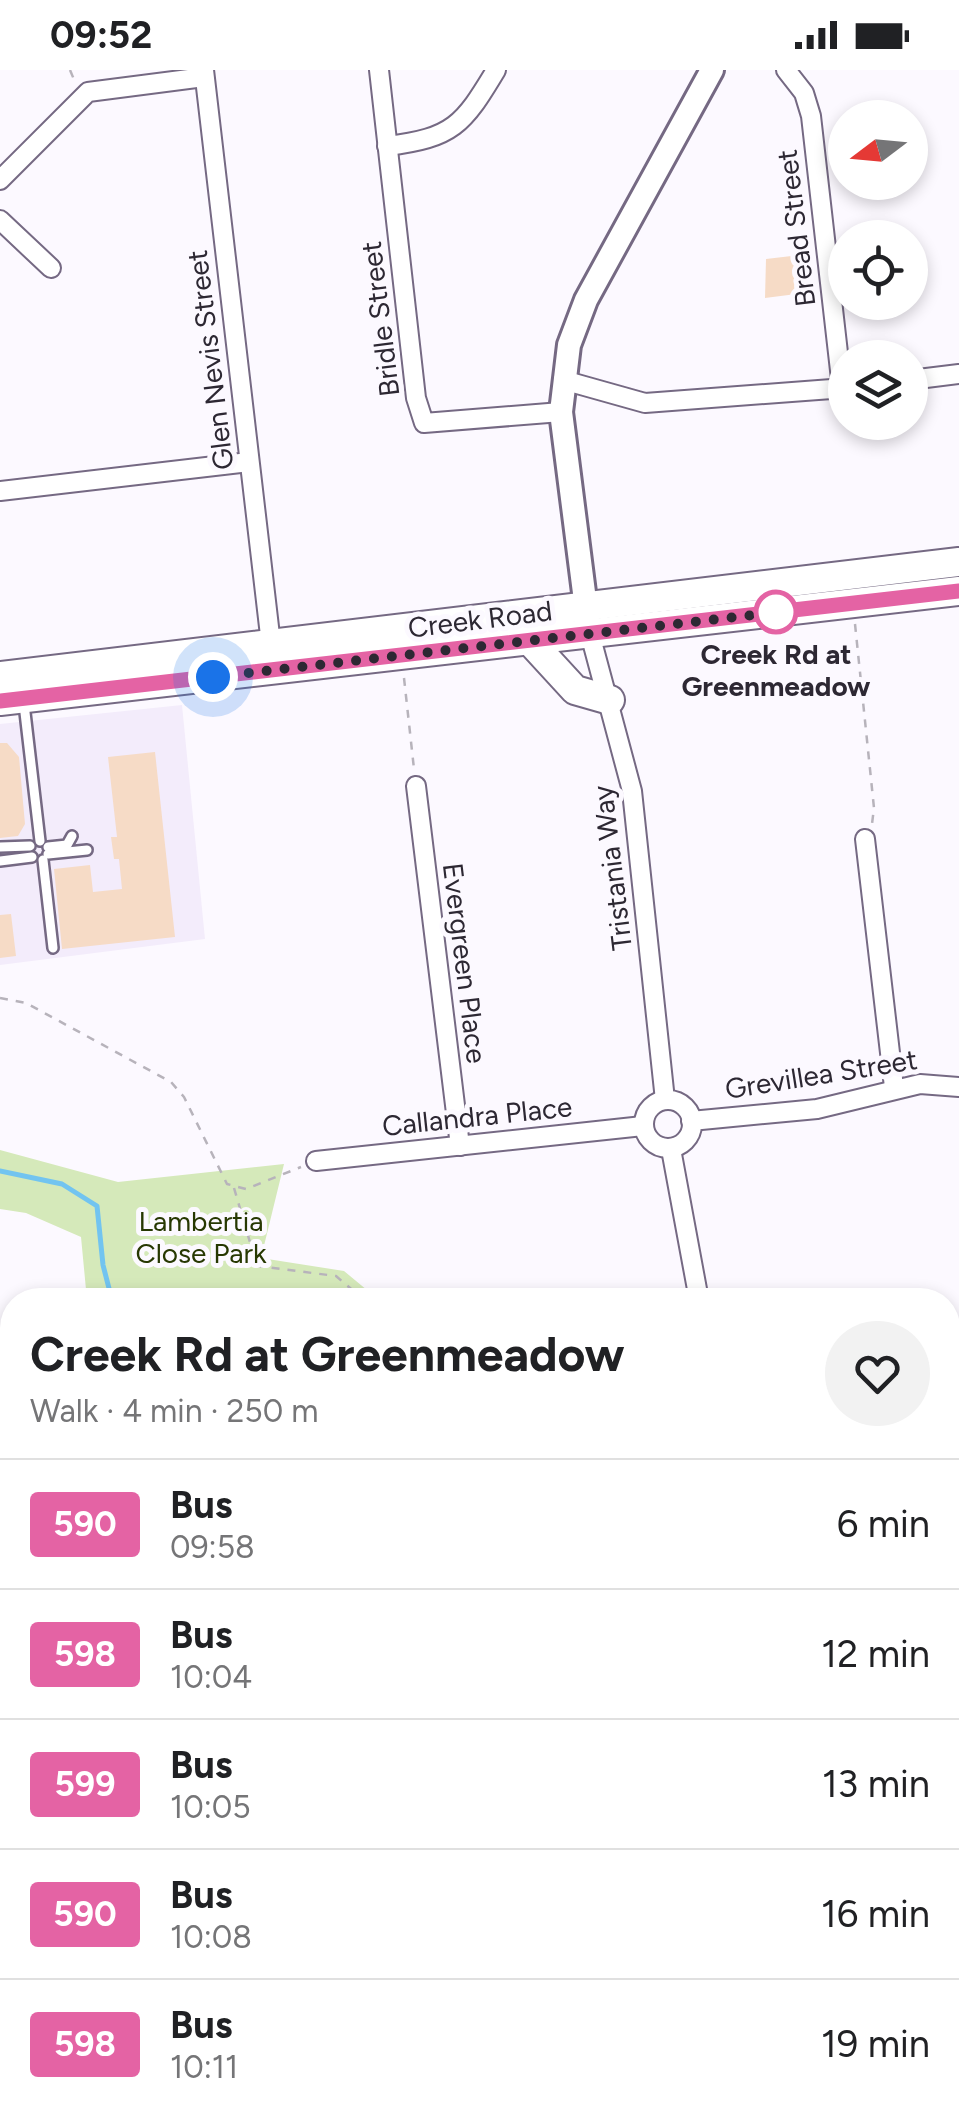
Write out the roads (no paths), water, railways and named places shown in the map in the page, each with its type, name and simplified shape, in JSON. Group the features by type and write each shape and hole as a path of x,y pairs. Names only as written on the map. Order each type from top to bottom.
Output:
{"main road":[{"name":"Creek Road","path":"12,700 530,641 587,620 959,562"},
{"name":"Creek Road","path":"0,676 271,644 959,591"},
{"path":"530,641 575,690 610,700"}],"street":[{"name":"Bridle Street","path":"379,70 416,398 424,423 562,412"},
{"path":"387,146 430,141 453,130 469,116 496,70"},
{"path":"587,620 562,412 564,380 578,316 712,70"},
{"name":"Bread Street","path":"786,70 804,92 811,116 838,340"},
{"path":"0,180 88,92 204,74"},
{"name":"Glen Nevis Street","path":"204,74 271,644"},
{"path":"0,220 51,268"},
{"path":"928,378 959,374"},
{"path":"564,380 644,403 828,389"},
{"path":"0,491 250,462"},
{"name":"Tristania Way","path":"587,620 632,791 665,1100"},
{"name":"Evergreen Place","path":"416,786 460,1146"},
{"path":"865,839 894,1088"},
{"name":"Grevillea Street","path":"692,1121 816,1109 920,1084 959,1087"},
{"path":"665,1100 682,1105 692,1121 687,1139 670,1148 652,1143 643,1126 649,1109 665,1100"},
{"name":"Callandra Place","path":"316,1161 643,1126"},
{"path":"670,1148 697,1288"}],"lane":[{"path":"12,700 40,851 52,948"},
{"path":"4,872 1,861 66,845 72,836"},
{"path":"0,848 87,850"}],"waterway":[{"path":"0,1171 62,1184 97,1206 109,1288"}],"place":[{"name":"Creek Rd at Greenmeadow","path":"776,612"}],"park label":[{"name":"Lambertia Close Park","path":"201,1237"}]}
